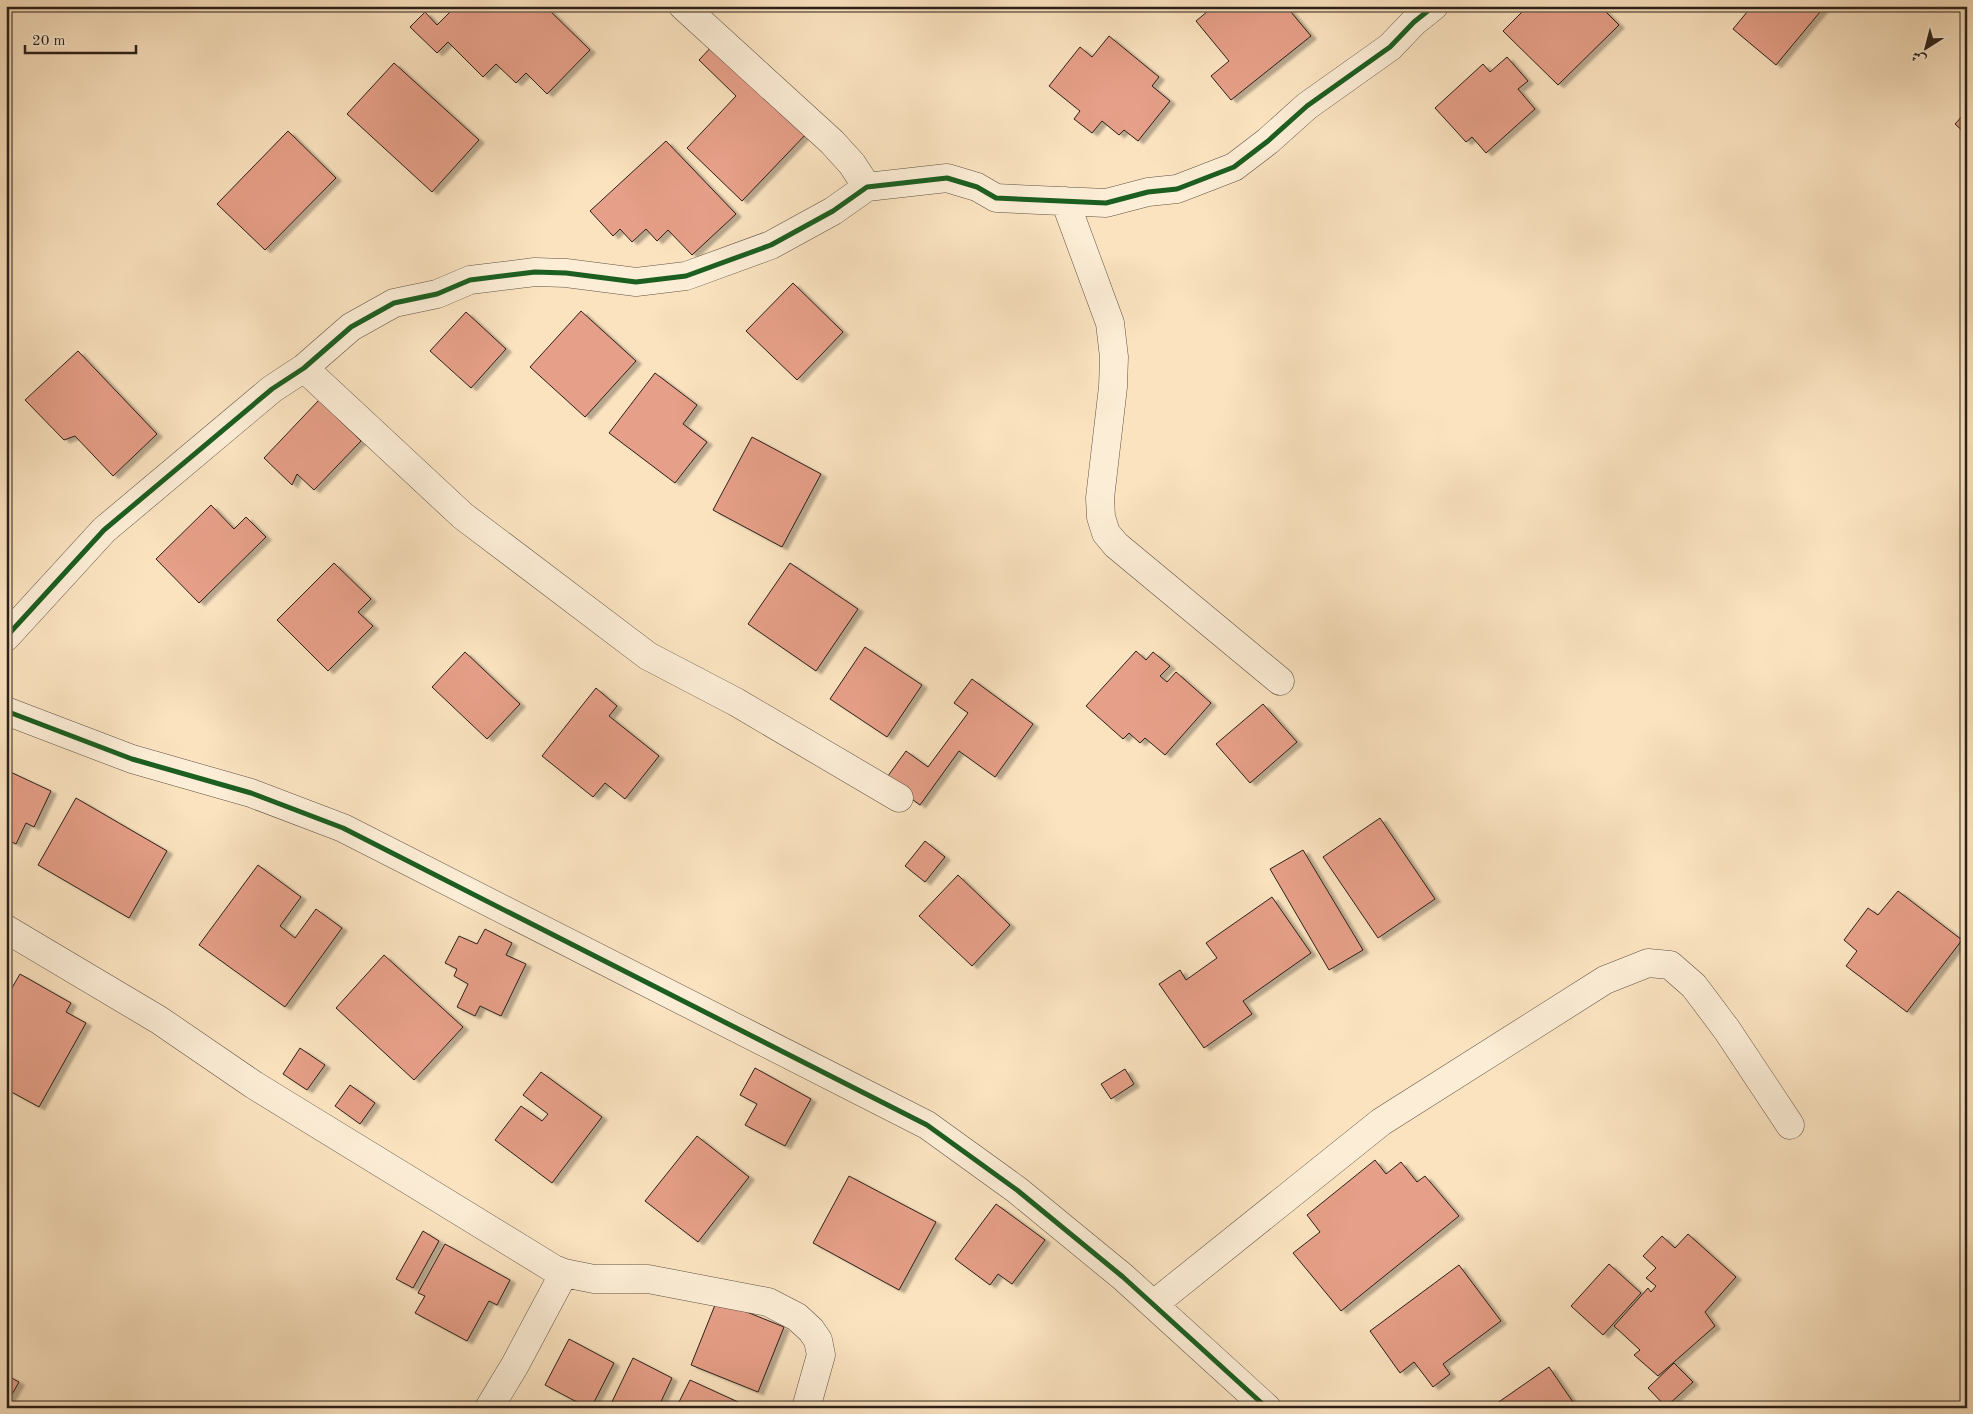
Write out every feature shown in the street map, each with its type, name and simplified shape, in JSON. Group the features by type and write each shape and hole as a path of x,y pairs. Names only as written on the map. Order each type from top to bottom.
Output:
{"street":[{"path":"683,6 832,142 852,164 867,187"},
{"path":"6,637 104,530 272,389 304,368 351,326 394,303 437,294 470,280 534,272 566,273 636,282 686,276 771,245 833,211 867,187 947,178 977,187 996,198 1106,203 1148,192 1177,189 1234,167 1307,106 1390,47 1414,22 1434,6"},
{"path":"1065,201 1110,323 1114,357 1113,387 1100,498 1101,517 1106,533 1116,546 1280,681"},
{"path":"304,368 463,516 648,656 736,702 899,798"},
{"path":"6,711 132,759 251,794 343,828 927,1125 1009,1184 1154,1304 1267,1408"},
{"path":"6,929 159,1020 254,1085 564,1274 611,1280 648,1279 768,1302 797,1317 811,1330 818,1340 821,1355 806,1408"},
{"path":"1154,1304 1381,1122 1605,980 1648,963 1670,965 1694,986 1727,1030 1790,1124"},
{"path":"489,1408 515,1365 564,1274"}],"building":[{"path":"443,6 545,6 590,50 547,94 526,73 516,83 496,64 483,77 448,42 437,53 410,27 425,12 437,25 450,12"},
{"path":"1214,6 1286,6 1311,36 1231,100 1211,76 1229,61 1196,21"},
{"path":"1528,6 1600,6 1619,25 1558,85 1503,31"},
{"path":"1752,6 1825,6 1776,65 1733,29"},
{"path":"1109,36 1159,77 1152,86 1170,101 1138,141 1124,130 1119,135 1102,121 1092,133 1074,119 1080,111 1049,86 1080,47 1092,57"},
{"path":"715,43 808,132 742,201 687,148 736,96 699,60"},
{"path":"1507,57 1528,81 1518,89 1535,109 1486,153 1472,137 1466,142 1435,108 1483,64 1490,72"},
{"path":"394,63 479,140 432,192 347,114"},
{"path":"1967,111 1967,135 1955,124"},
{"path":"288,131 336,178 265,250 217,204"},
{"path":"666,141 736,214 692,255 668,230 657,241 646,229 632,242 620,229 613,236 590,211"},
{"path":"793,283 843,332 797,380 746,331"},
{"path":"581,311 636,361 585,417 530,367"},
{"path":"466,312 506,349 471,388 430,351"},
{"path":"78,351 157,434 113,476 75,436 64,440 25,400"},
{"path":"655,373 697,405 683,424 707,442 675,483 609,433"},
{"path":"319,400 361,441 314,490 297,474 292,485 264,458"},
{"path":"752,437 821,474 782,547 713,510"},
{"path":"211,505 234,529 246,517 266,537 199,603 156,559"},
{"path":"334,563 371,599 358,612 373,626 328,671 277,620"},
{"path":"790,563 858,609 816,671 748,624"},
{"path":"865,647 922,685 887,737 830,699"},
{"path":"1136,651 1146,660 1153,652 1170,666 1160,676 1167,682 1176,672 1211,703 1165,755 1145,738 1140,743 1129,733 1123,739 1086,706"},
{"path":"465,652 520,704 487,739 432,687"},
{"path":"972,679 1033,724 995,777 959,751 920,805 885,780 906,751 928,767 968,713 954,703"},
{"path":"596,688 617,706 609,716 659,756 625,799 605,783 593,797 542,756"},
{"path":"1263,704 1297,742 1250,783 1216,744"},
{"path":"6,770 51,791 34,827 26,823 16,844 6,839"},
{"path":"76,798 167,851 129,918 38,865"},
{"path":"1380,818 1435,899 1378,938 1323,857"},
{"path":"925,841 945,857 925,882 905,866"},
{"path":"1303,850 1363,950 1329,970 1270,869"},
{"path":"258,865 301,897 280,926 295,938 316,909 342,928 285,1007 199,945"},
{"path":"958,875 1010,925 972,966 919,916"},
{"path":"1898,891 1962,940 1907,1012 1846,966 1857,951 1844,940 1868,908 1878,915"},
{"path":"1272,897 1311,953 1243,1001 1252,1014 1204,1048 1159,984 1180,970 1186,980 1217,958 1206,943"},
{"path":"485,929 512,943 506,955 526,964 501,1016 480,1006 475,1016 457,1007 468,984 454,976 457,969 445,963 459,936 477,944"},
{"path":"384,955 463,1027 414,1080 336,1008"},
{"path":"20,974 71,1003 66,1012 86,1023 39,1107 6,1089 6,998"},
{"path":"300,1048 325,1065 307,1090 283,1074"},
{"path":"755,1068 811,1099 785,1146 745,1125 757,1104 740,1095"},
{"path":"1125,1069 1134,1084 1111,1099 1101,1084"},
{"path":"541,1072 602,1117 552,1183 495,1140 521,1106 542,1121 548,1114 523,1095"},
{"path":"350,1085 375,1103 360,1124 335,1106"},
{"path":"697,1136 749,1177 698,1242 645,1201"},
{"path":"1375,1160 1386,1174 1401,1162 1417,1182 1425,1176 1459,1216 1341,1311 1293,1253 1320,1232 1307,1215"},
{"path":"849,1176 936,1222 899,1290 813,1243"},
{"path":"996,1204 1045,1240 1012,1284 998,1274 990,1285 955,1259"},
{"path":"423,1231 439,1241 413,1288 396,1279"},
{"path":"1688,1234 1736,1277 1705,1312 1715,1326 1658,1376 1634,1355 1640,1350 1614,1326 1648,1288 1651,1292 1656,1286 1646,1278 1656,1268 1643,1256 1662,1236 1675,1248"},
{"path":"445,1244 510,1280 497,1305 489,1301 467,1341 415,1313 425,1296 418,1293"},
{"path":"1609,1264 1641,1293 1603,1335 1571,1306"},
{"path":"1459,1265 1501,1321 1443,1364 1450,1374 1433,1387 1414,1362 1400,1373 1370,1331"},
{"path":"717,1300 784,1327 758,1392 691,1365"},
{"path":"569,1339 614,1363 591,1408 545,1385"},
{"path":"633,1358 672,1378 658,1408 609,1408"},
{"path":"1674,1363 1693,1382 1666,1407 1648,1388"},
{"path":"1549,1367 1577,1408 1490,1408"},
{"path":"6,1375 19,1382 6,1405"},
{"path":"690,1380 738,1402 735,1408 676,1408"}],"cycle path":[{"path":"6,637 104,530 272,389 304,368 351,327 394,303 437,294 470,280 535,272 566,273 636,282 686,276 771,245 833,211 867,187 947,178 977,187 996,198 1106,203 1148,192 1177,189 1234,167 1268,141 1307,106 1390,47 1414,22 1434,6"},
{"path":"6,711 132,759 251,793 343,828 927,1125 1017,1190 1123,1277 1267,1408"}]}
